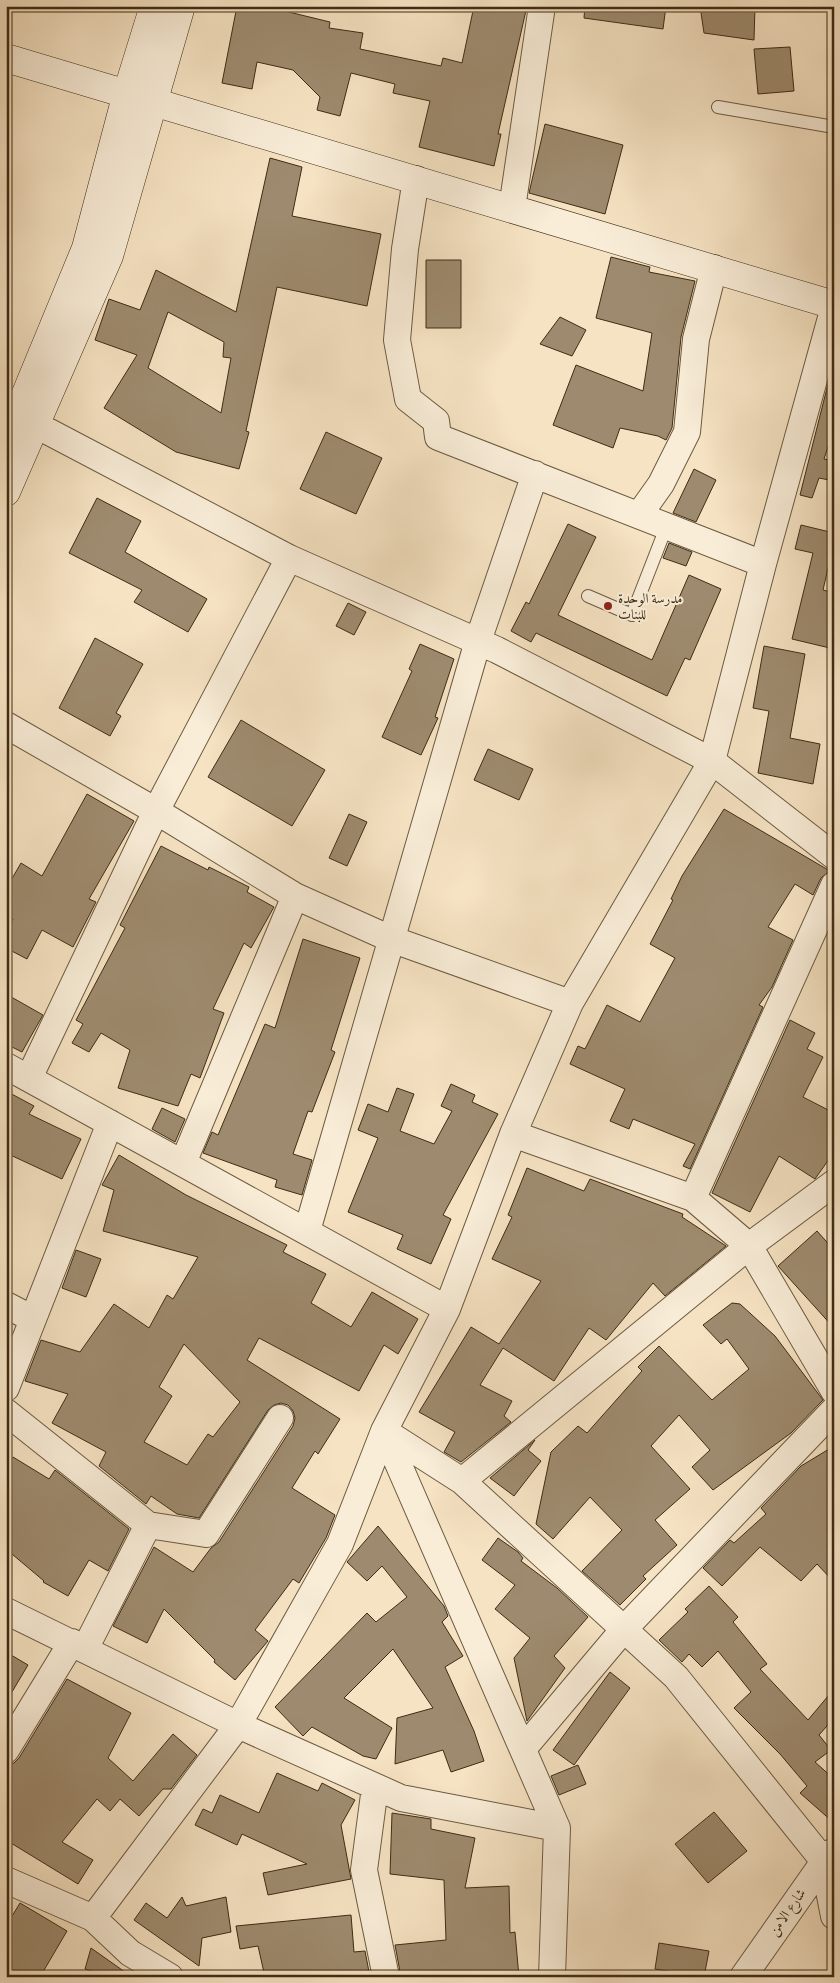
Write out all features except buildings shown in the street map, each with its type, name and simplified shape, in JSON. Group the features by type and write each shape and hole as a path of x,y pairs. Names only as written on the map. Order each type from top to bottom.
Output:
{"street":[{"path":"6,492 16,427 86,248 127,93 154,6"},
{"path":"16,427 110,256 181,6"},
{"path":"512,208 542,6"},
{"path":"6,58 714,268 834,306 763,564 712,761 570,1003 513,1134 447,1309 384,1431 340,1544 238,1725 94,1918"},
{"path":"416,179 405,248 397,340 408,399 436,421 438,437 763,564"},
{"path":"639,514 661,484 687,432 696,339 714,268"},
{"path":"16,427 289,558 478,642 712,761 834,856"},
{"path":"307,1231 478,642 535,474"},
{"path":"289,558 17,1072 447,1309"},
{"path":"6,725 156,811 295,896 391,939 570,1003"},
{"path":"693,1198 834,885"},
{"path":"183,1163 295,896"},
{"path":"6,1388 110,1123"},
{"path":"513,1134 693,1198 749,1246 834,1392"},
{"path":"462,1481 749,1246 834,1184"},
{"path":"6,1305 33,1319"},
{"path":"523,1749 624,1629 834,1410"},
{"path":"6,1412 148,1525 206,1534 280,1418"},
{"path":"384,1431 462,1481 676,1677 828,1855 834,1916"},
{"path":"384,1431 557,1828 552,1977"},
{"path":"6,1750 79,1646 148,1525"},
{"path":"6,1611 238,1725 401,1798 557,1828"},
{"path":"375,1787 364,1870 386,1977"},
{"name":"شارع الامن","path":"743,1977 828,1855"},
{"path":"6,1880 94,1918 130,1953 170,1977"}],"lane":[{"path":"718,107 834,127"},
{"path":"588,596 632,615 667,525"}],"place":[{"name":"مدرسة الوحدة للبنات","path":"608,606"}]}
